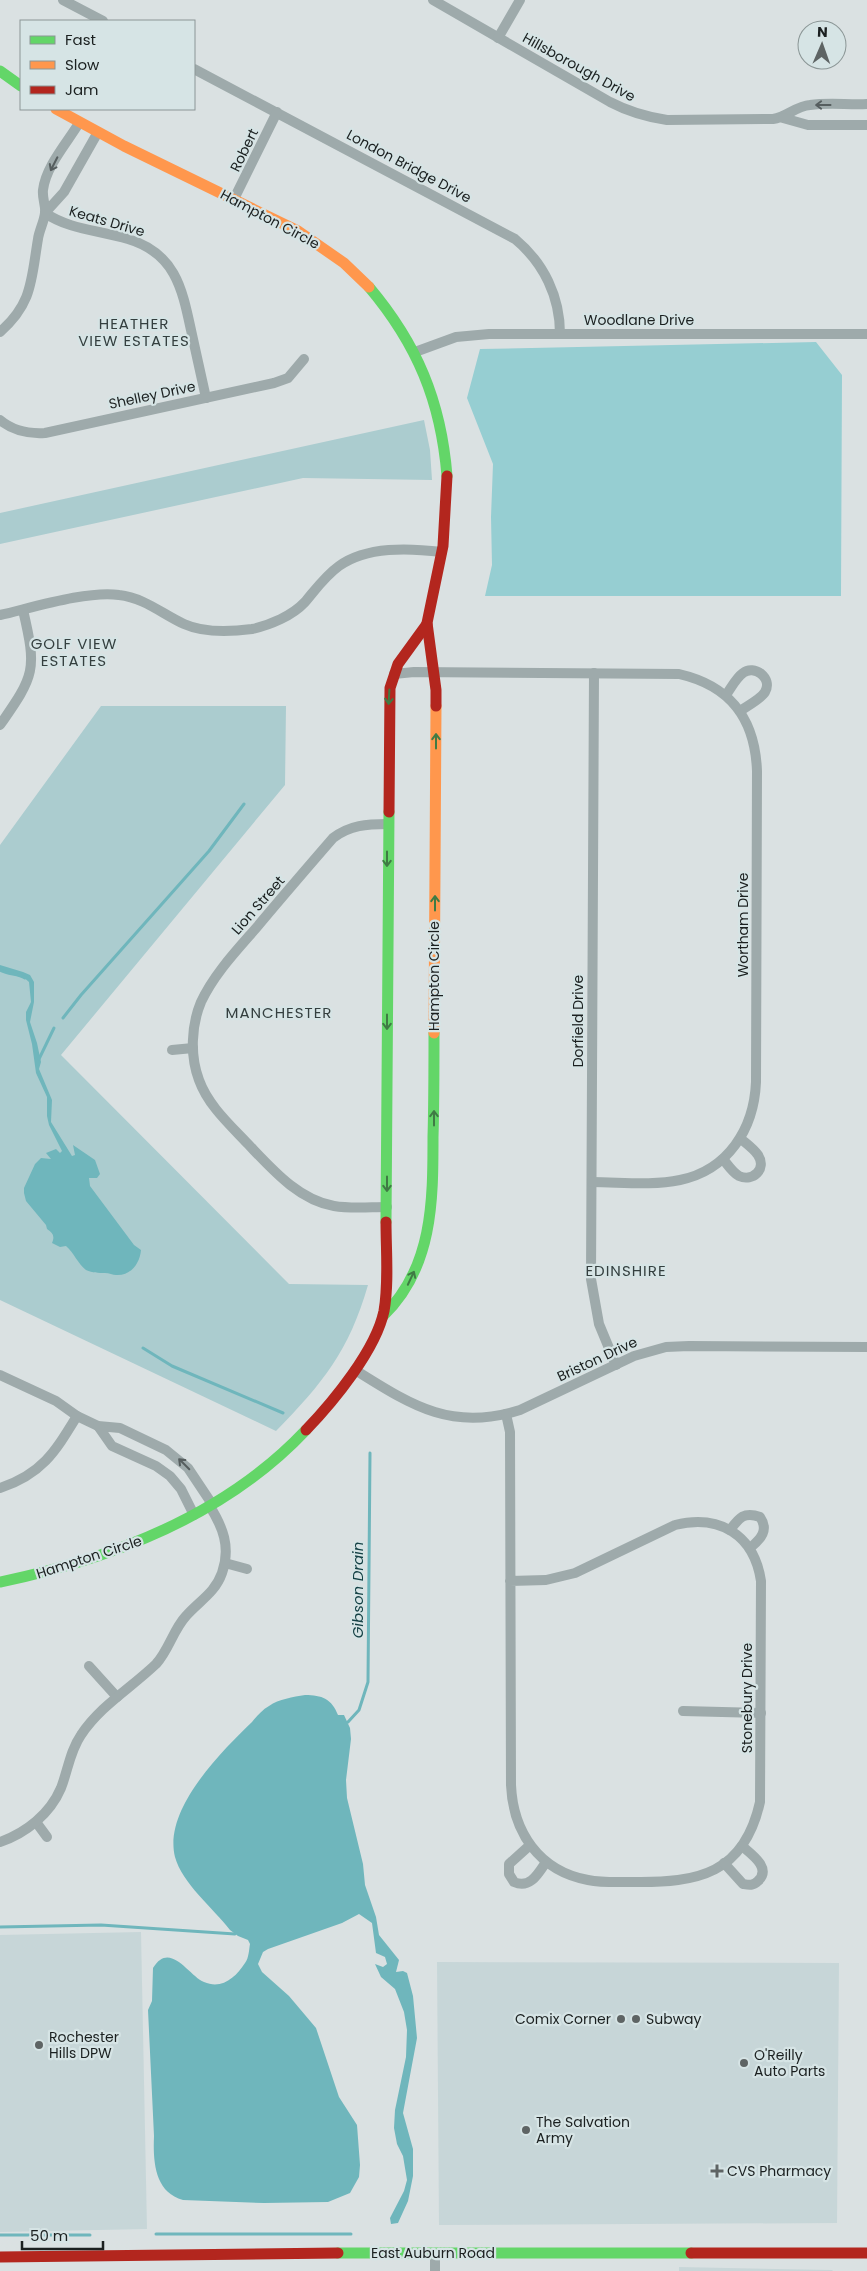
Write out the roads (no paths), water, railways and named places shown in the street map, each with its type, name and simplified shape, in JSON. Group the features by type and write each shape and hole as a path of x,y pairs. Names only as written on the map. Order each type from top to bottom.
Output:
{"street":[{"path":"63,0 101,20"},
{"name":"Hillsborough Drive","path":"433,0 610,102 638,114 668,120 783,118 808,125 867,125"},
{"path":"498,38 520,0"},
{"name":"London Bridge Drive","path":"195,70 515,239 530,253 544,272 557,304 560,334"},
{"path":"0,71 20,85"},
{"name":"Hillsborough Drive","path":"783,118 796,109 809,105 867,104"},
{"name":"Hampton Circle","path":"58,110 79,123 301,233 342,261 388,310 415,352 431,389 444,441 447,475 447,509 442,552 427,624 435,673 433,1194 427,1232 418,1262 400,1301 383,1316"},
{"name":"Robert","path":"234,199 277,112"},
{"path":"0,332 18,314 27,298 45,213 43,190 48,176 79,123"},
{"path":"45,213 64,192 72,174 98,132"},
{"name":"Keats Drive","path":"45,213 57,221 70,226 142,244 171,268 182,290 206,398"},
{"name":"Woodlane Drive","path":"415,352 441,341 471,334 867,334"},
{"name":"Shelley Drive","path":"0,420 11,428 24,432 45,433 274,383 288,378 304,359"},
{"path":"0,615 92,596 118,594 142,600 186,625 198,629 213,631 251,629 262,626 296,610 329,574 350,560 395,550 442,552"},
{"path":"0,725 25,687 30,675 32,653 23,610"},
{"name":"Hampton Circle","path":"0,1582 57,1570 123,1548 194,1515 210,1505 261,1470 290,1446 326,1410 355,1370 373,1339 383,1316 387,1207 390,695 398,664 427,624"},
{"path":"726,695 743,673 749,670 756,670 766,678 764,694 740,711"},
{"name":"Wortham Drive","path":"394,674 414,672 679,674 704,682 726,695 740,711 748,726 754,744 757,771 755,1092 753,1109 741,1139 723,1159 699,1174 679,1181 592,1182"},
{"name":"Dorfield Drive","path":"594,673 592,1294 599,1324 616,1365"},
{"name":"Lion Street","path":"387,1207 323,1204 291,1185 252,1147 212,1102 199,1081 193,1048 196,1016 201,1002 219,972 333,838 358,825 388,824"},
{"path":"172,1050 193,1048"},
{"path":"723,1159 741,1177 749,1178 755,1176 760,1168 761,1160 741,1139"},
{"name":"Briston Drive","path":"355,1370 410,1404 459,1417 476,1418 506,1414 537,1403 651,1350 689,1346 867,1347"},
{"path":"0,1375 56,1401 77,1416 98,1426 120,1428 166,1450 188,1468 225,1535 225,1564 215,1588 181,1621 157,1663 117,1698 81,1735 71,1754 57,1795 36,1822 19,1834 0,1842"},
{"name":"Stonebury Drive","path":"506,1414 510,1432 510,1581 512,1797 518,1824 529,1846 546,1862 558,1870 586,1880 668,1882 703,1875 724,1864 742,1846 754,1824 760,1802 761,1582 755,1555 750,1548 730,1530 705,1522 690,1522 675,1526 575,1573 546,1580 510,1581"},
{"path":"0,1488 15,1483 37,1471 56,1450 77,1416"},
{"path":"98,1426 112,1446 156,1466 176,1482 194,1515"},
{"path":"156,1466 166,1450"},
{"path":"730,1530 742,1516 747,1514 760,1517 764,1525 764,1531 759,1541 750,1548"},
{"path":"225,1564 246,1568"},
{"path":"89,1666 117,1698"},
{"path":"682,1711 761,1713"},
{"path":"36,1822 48,1837"},
{"path":"529,1846 509,1864 509,1874 514,1882 525,1884 530,1882 546,1862"},
{"path":"724,1864 743,1884 753,1885 757,1883 763,1873 762,1867 742,1846"},
{"path":"435,2253 435,2271"},
{"name":"East Auburn Road","path":"0,2257 435,2253 867,2253"}],"waterway":[{"path":"63,1018 81,995 209,851 244,804"},
{"name":"Gibson Drain","path":"0,970 25,978"},
{"path":"39,1059 54,1028"},
{"name":"Gibson Drain","path":"143,1348 172,1366 283,1413"},
{"name":"Gibson Drain","path":"348,1722 359,1710 368,1682 370,1453"},
{"path":"0,1927 101,1925 235,1934"},
{"path":"156,2234 351,2234"},
{"path":"0,2235 90,2235"}],"place":[{"name":"Comix Corner","path":"621,2019"},
{"name":"Subway","path":"636,2019"},
{"name":"Rochester Hills DPW","path":"39,2045"},
{"name":"O'Reilly Auto Parts","path":"744,2063"},
{"name":"The Salvation Army","path":"526,2130"},
{"name":"CVS Pharmacy","path":"717,2171"}],"district":[{"name":"HEATHER VIEW ESTATES","path":"134,332"},
{"name":"GOLF VIEW ESTATES","path":"74,652"},
{"name":"MANCHESTER","path":"279,1013"},
{"name":"EDINSHIRE","path":"626,1271"}]}
